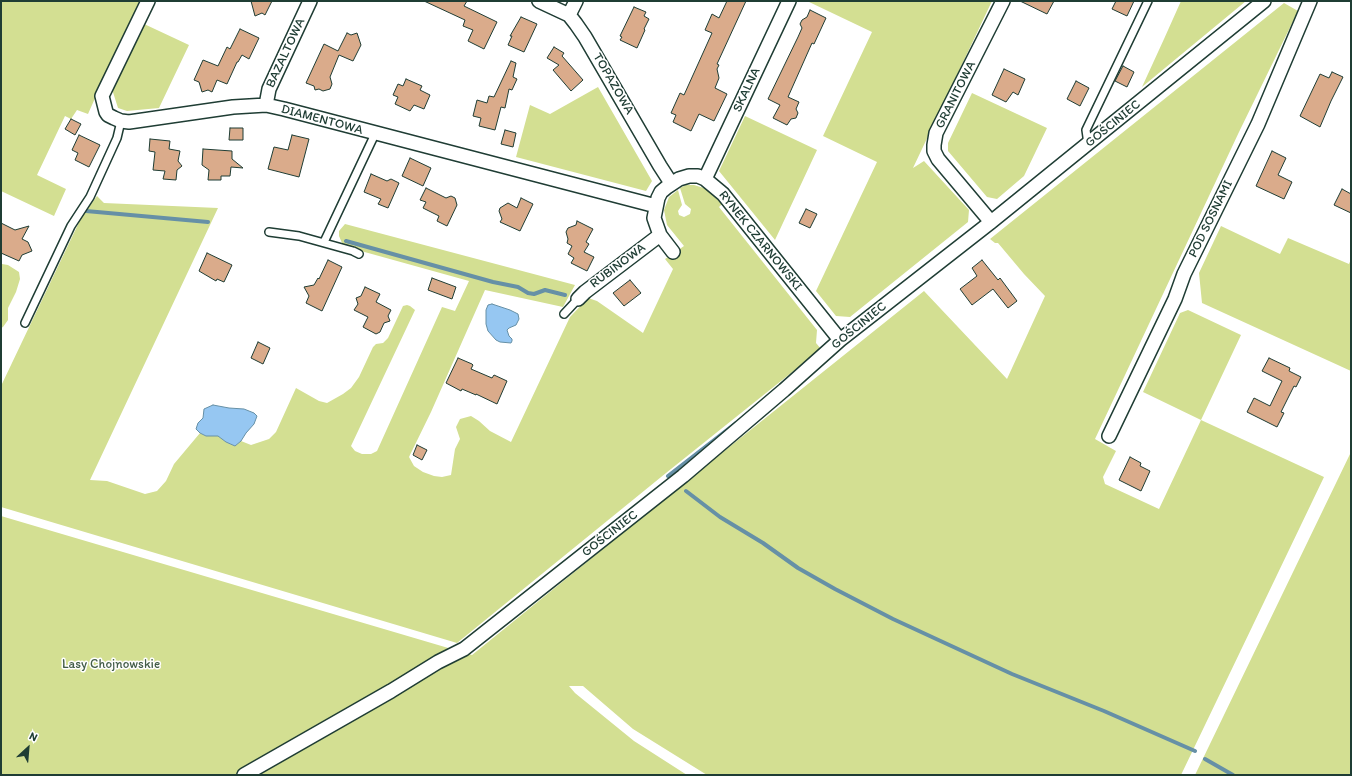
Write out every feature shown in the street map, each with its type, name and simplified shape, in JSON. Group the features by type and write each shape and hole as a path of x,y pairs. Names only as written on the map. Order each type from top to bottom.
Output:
{"street":[{"path":"121,121 108,115 102,96 148,1"},
{"name":"BAZALTOWA","path":"266,106 268,88 310,1"},
{"name":"TOPAZOWA","path":"539,1 569,15 585,37 671,183"},
{"path":"569,15 576,1"},
{"name":"SKALNA","path":"705,179 789,1"},
{"name":"GRANITOWA","path":"991,222 938,159 934,150 934,145 936,133 1004,1"},
{"name":"GOŚCINIEC","path":"244,775 391,691 438,662 464,649 683,476 840,340 991,222 1264,1"},
{"name":"POD SOSNAMI","path":"1109,436 1175,299 1184,274 1258,124 1310,1"},
{"name":"DIAMENTOWA","path":"121,121 129,122 233,106 266,106 284,109 375,134 656,206"},
{"path":"673,252 660,235 654,218 661,192 671,183 689,176 698,176 705,179"},
{"name":"RYNEK CZARNOWSKI","path":"705,179 723,194 840,340"},
{"name":"RUBINOWA","path":"578,299 585,292 660,235"}],"lane":[{"path":"1088,144 1086,130 1148,1"},
{"path":"25,323 71,226 90,197 117,138 121,121"},
{"path":"324,242 375,134"},
{"path":"269,232 300,236 324,242 359,254"},
{"path":"564,314 578,299"}],"green space":[{"path":"1,1 140,1 88,114 77,110 71,119 65,116 37,175 66,189 54,216 1,191"},
{"path":"807,1 992,1 913,168 924,161 969,210 968,222 850,317 836,316 816,291 877,162 823,136 872,32"},
{"path":"1181,1 1246,1 1142,87 1164,39"},
{"name":"Lasy Chojnowskie","path":"1284,3 1298,11 1239,132 1095,439 1116,451 1103,477 1105,484 1159,509 1201,420 1324,477 1181,775 707,775 633,729 583,686 569,686 575,693 634,741 687,775 1,775 1,516 472,655 924,291 1007,379 1045,296 998,243 995,243 990,239"},
{"path":"142,23 189,45 159,108 127,111 118,108 112,89"},
{"path":"598,87 652,181 646,191 516,157 530,105 550,114"},
{"path":"972,93 1047,128 1024,176 997,199 987,197 948,151 948,143"},
{"path":"745,116 817,150 775,240 719,171"},
{"path":"686,185 694,185 707,189 722,204 719,207 817,330 816,343 821,349 457,643 1,507 1,386 82,216 97,196 104,203 218,208 90,480 107,481 145,494 157,491 166,481 174,464 200,433 206,436 218,436 235,446 241,441 251,445 269,439 276,432 296,388 319,401 327,403 343,394 351,388 359,377 373,347 376,344 383,343 388,338 403,306 407,305 415,310 351,446 355,451 362,454 371,454 377,451 442,307 455,311 469,281 348,246 342,243 339,236 339,231 345,224 575,285 563,307 485,290 431,412 409,457 414,466 423,472 442,477 451,475 455,449 460,439 456,427 460,419 471,416 490,431 511,442 570,317 588,298 597,301 643,333 673,269 665,259 684,246 667,225 664,210 669,197 678,190 682,205 678,211 679,215 684,217 690,214 691,209 685,204 680,188"},
{"path":"1221,226 1280,254 1288,238 1349,264 1351,259 1351,371 1202,303 1199,273"},
{"path":"1,265 8,265 19,272 20,279 16,292 8,308 8,320 1,328"},
{"path":"1188,310 1241,335 1201,420 1143,392 1180,313"},
{"path":"1351,452 1351,775 1195,775"}],"water":[{"path":"492,304 518,314 519,319 516,325 507,330 512,339 511,343 496,340 488,331 486,324 486,310 488,305"},
{"path":"213,405 244,409 254,413 257,416 254,424 241,441 235,446 218,436 206,436 196,429 198,423 203,418 204,409"}],"building":[{"path":"251,1 272,1 265,15 262,13 255,16"},
{"path":"424,1 467,1 464,6 497,22 484,49 468,41 473,30 463,26 465,20"},
{"path":"727,1 746,1 717,64 719,65 717,69 719,78 715,88 727,94 714,121 699,114 691,131 673,122 676,115 671,113 680,93 684,95 712,33 705,30 712,14 719,18"},
{"path":"1020,1 1054,1 1047,14"},
{"path":"1116,1 1134,1 1127,16 1112,9"},
{"path":"634,7 646,12 644,16 649,19 637,48 620,40 622,37 620,36"},
{"path":"810,10 826,18 814,44 812,43 788,97 799,102 796,109 798,113 796,118 791,119 787,125 773,118 780,105 768,99 802,28 800,24 802,20 807,17"},
{"path":"521,17 537,24 524,52 508,45 512,36 510,36"},
{"path":"240,29 259,38 249,59 242,55 237,62 227,84 217,80 212,92 208,90 202,92 199,82 194,80 203,60 218,66 227,47 230,49"},
{"path":"347,33 351,35 357,33 361,45 353,61 339,55 330,77 332,84 330,89 323,91 319,89 315,90 314,86 306,83 324,44 338,51"},
{"path":"554,47 564,53 562,56 583,80 571,91 553,70 559,65 547,58"},
{"path":"511,61 516,63 513,77 517,79 512,90 509,89 505,108 501,107 495,130 479,126 481,118 473,116 477,100 487,103 489,96 494,97"},
{"path":"1123,66 1134,72 1127,87 1115,81"},
{"path":"1004,69 1025,79 1018,95 1013,92 1006,102 992,95"},
{"path":"1332,72 1343,77 1320,127 1300,116 1320,74 1329,78"},
{"path":"406,79 422,86 420,90 430,95 424,109 414,105 410,111 395,104 398,97 393,95 398,84 403,86"},
{"path":"1076,81 1089,88 1080,106 1067,99"},
{"path":"71,119 81,124 75,135 65,129"},
{"path":"230,128 243,128 243,140 229,140"},
{"path":"505,130 516,133 513,147 501,144"},
{"path":"79,135 100,145 89,167 75,160 78,153 72,150"},
{"path":"292,135 309,139 299,177 268,169 274,147 288,150"},
{"path":"150,139 170,141 169,149 180,151 178,161 182,166 177,170 176,180 163,179 165,171 153,170 155,152 149,151"},
{"path":"203,149 232,151 232,159 243,168 231,167 230,176 221,176 221,180 208,180 209,170 202,165"},
{"path":"1272,151 1286,158 1278,175 1292,182 1284,199 1256,186"},
{"path":"410,158 431,168 423,186 402,176"},
{"path":"371,174 387,181 391,179 399,183 388,208 378,204 381,199 364,192"},
{"path":"426,188 446,198 451,196 455,198 457,205 447,226 437,221 439,216 423,208 426,202 420,200"},
{"path":"1342,189 1351,194 1351,213 1334,205"},
{"path":"521,198 533,204 520,231 500,222 502,219 499,211 500,208 508,203 517,208"},
{"path":"806,209 817,214 810,228 799,223"},
{"path":"577,221 593,229 586,242 589,244 584,252 594,257 587,271 571,263 574,258 568,254 572,246 567,243 568,239 566,232 568,228 576,225"},
{"path":"1,223 15,230 29,226 22,239 28,242 32,251 22,255 19,261 1,253"},
{"path":"207,253 232,265 224,282 217,279 216,281 199,271"},
{"path":"328,260 342,267 322,311 306,303 309,296 304,287 314,285 318,278 319,279"},
{"path":"982,260 998,280 1000,278 1017,301 1008,308 993,289 972,305 960,289 977,276 972,268"},
{"path":"432,278 456,287 452,299 428,290"},
{"path":"630,280 641,293 624,306 613,293"},
{"path":"365,287 380,294 376,302 391,310 388,316 390,321 384,323 380,332 376,334 363,327 368,317 354,310 358,304 356,298 361,296"},
{"path":"258,342 270,348 263,364 251,358"},
{"path":"458,358 472,364 471,369 492,378 494,375 507,381 497,404 476,394 462,389 461,391 446,383"},
{"path":"1269,358 1290,368 1289,371 1301,377 1296,387 1294,386 1281,412 1284,413 1277,427 1247,412 1254,398 1270,406 1282,381 1262,371"},
{"path":"417,445 427,450 422,460 413,455"},
{"path":"1130,457 1141,463 1140,466 1150,471 1141,491 1119,480"}],"waterway":[{"path":"86,211 208,222"},
{"path":"346,241 493,282 518,287 528,293 534,294 545,290 565,295"},
{"path":"668,476 736,423"},
{"path":"686,491 720,517 763,543 798,568 893,619 1012,674 1104,711 1195,751"},
{"path":"1205,759 1233,775"}]}
